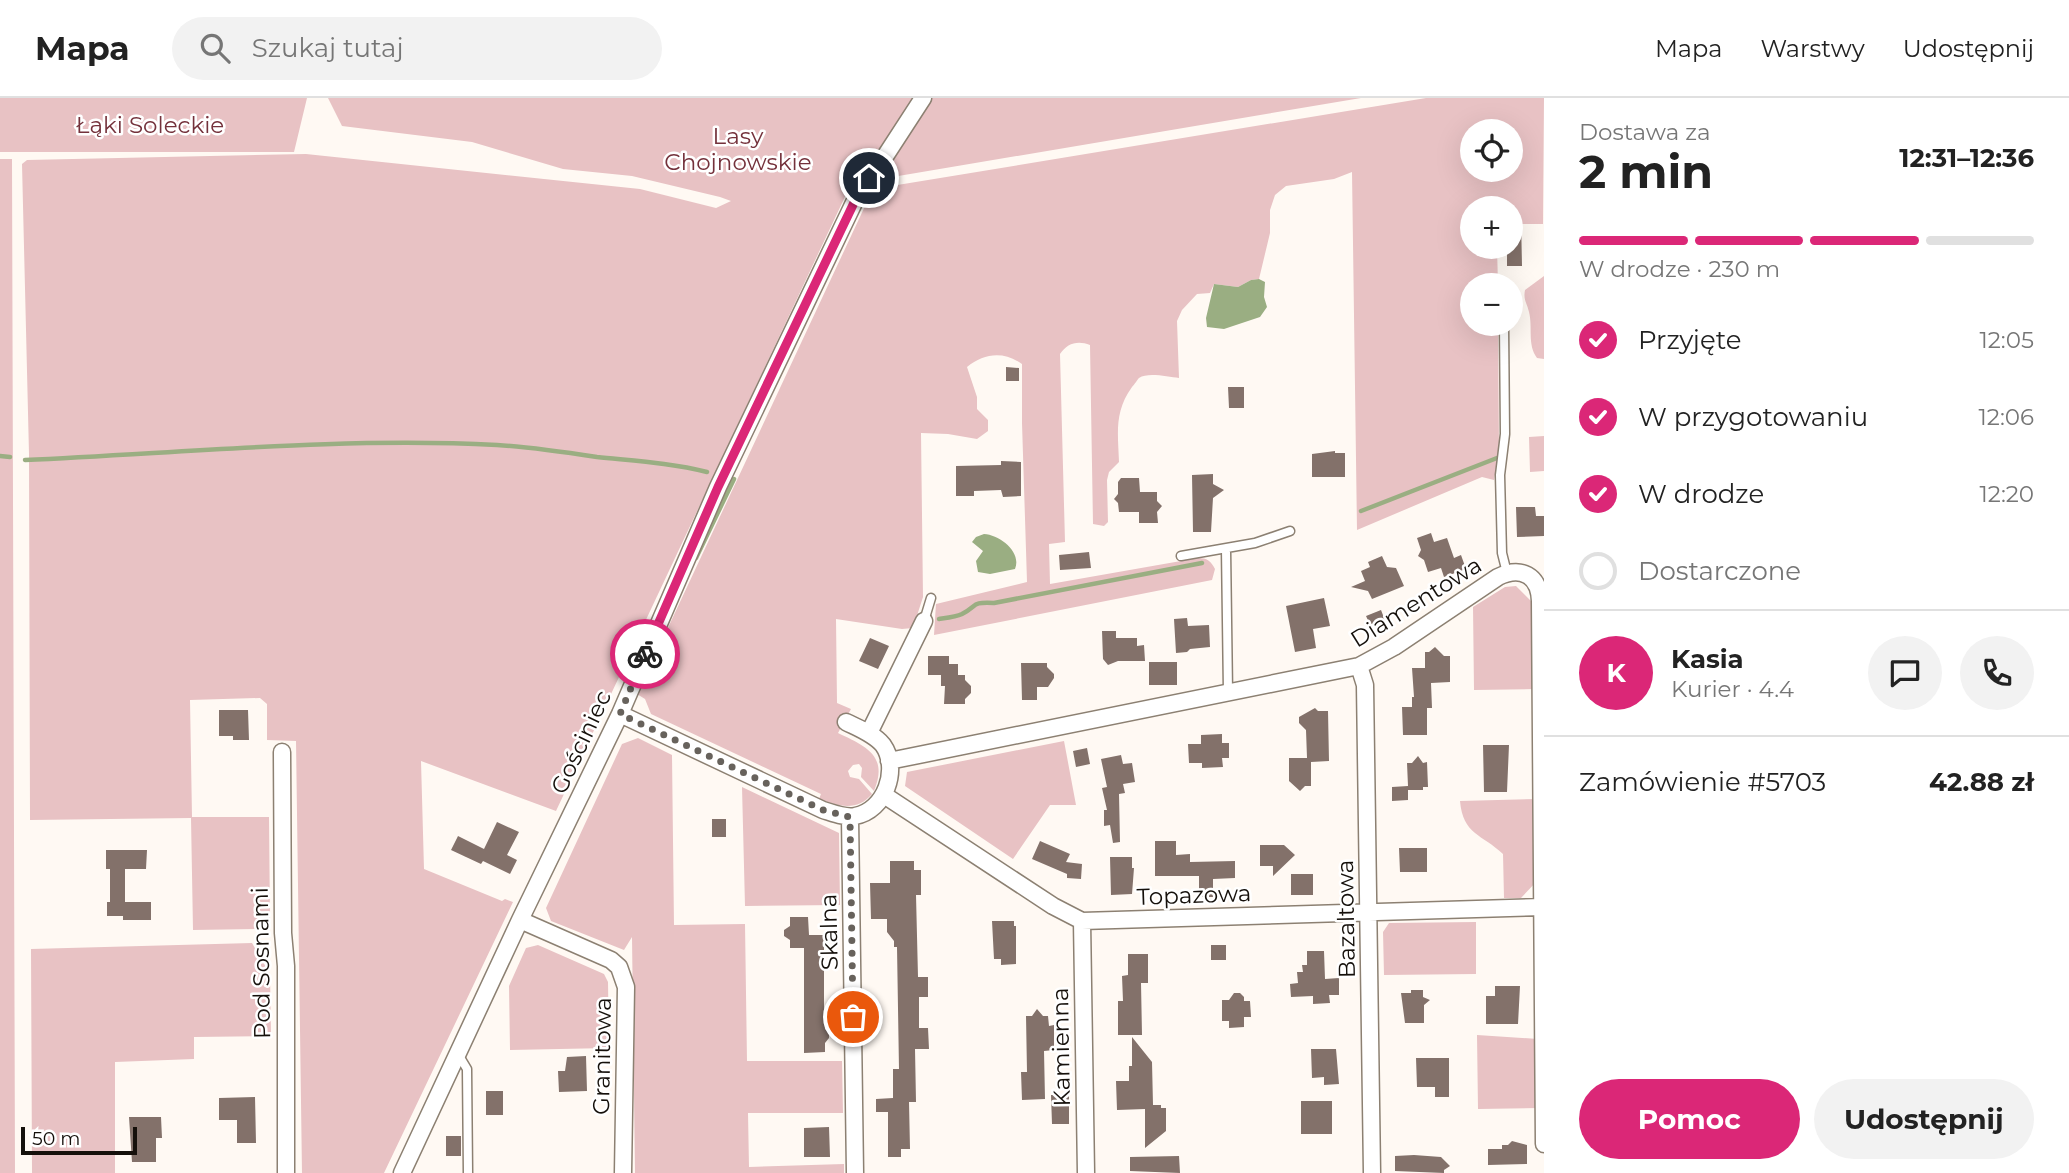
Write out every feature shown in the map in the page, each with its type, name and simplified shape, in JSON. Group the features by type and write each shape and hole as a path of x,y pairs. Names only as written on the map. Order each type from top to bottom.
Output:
{"street":[{"name":"Gościniec","path":"402,1173 620,714 718,487 862,186 923,98"},
{"name":"Diamentowa","path":"889,761 1359,666 1394,647 1507,573 1523,573 1539,590 1544,1144"},
{"path":"869,733 924,621"},
{"name":"Bazaltowa","path":"1359,666 1365,685 1373,1173"},
{"path":"620,714 823,810 850,817 869,811 884,795 890,780 889,761 884,747 869,733 846,722"},
{"name":"Pod Sosnami","path":"282,752 286,1173"},
{"name":"Topazowa","path":"884,795 1053,906 1082,921 1542,907"},
{"name":"Skalna","path":"850,817 855,1173"},
{"name":"Granitowa","path":"520,920 611,960 622,973 626,987 623,1173"},
{"name":"Kamienna","path":"1082,921 1086,1173"}],"lane":[{"path":"1504,336 1505,434 1500,475 1502,553 1507,573"},
{"path":"1181,556 1255,544 1290,531"},
{"path":"1226,549 1228,692"},
{"path":"924,621 930,598"},
{"path":"458,1054 467,1069 468,1173"}],"green space":[{"name":"Łąki Soleckie","path":"0,98 307,98 294,152 0,152"},
{"name":"Lasy Chojnowskie","path":"328,98 1361,98 851,184 556,811 421,761 424,869 502,901 505,899 513,902 384,1173 302,1173 296,741 267,740 267,704 260,698 190,700 192,817 269,817 270,921 263,929 193,930 191,818 30,820 29,454 22,164 27,160 306,154 640,189 716,208 731,201 632,176 563,169 472,142 342,126"},
{"path":"1426,98 1544,98 1543,224 1523,224 1523,196 1460,196 1460,259 1497,259 1498,273 1460,273 1460,336 1498,336 1499,450 1494,480 1482,477 1357,530 1352,172 1334,179 1286,186 1275,195 1270,210 1270,233 1259,279 1238,287 1214,284 1210,293 1197,294 1182,310 1177,321 1179,378 1143,376 1126,396 1118,423 1119,462 1109,472 1107,480 1108,522 1104,526 1093,524 1090,345 1073,344 1060,354 1065,542 1049,544 1050,584 1198,558 1206,559 1215,569 1212,580 934,635 936,604 1027,582 1022,364 1008,357 987,356 967,367 977,397 977,409 988,420 988,431 977,439 921,433 923,597 913,628 902,629 836,619 837,703 851,709 838,733 872,753 878,769 874,791 861,777 862,768 859,764 853,765 848,771 850,777 859,779 872,794 866,800 847,806 819,799 821,794 651,714 645,699 637,694 873,189"},
{"path":"0,159 12,159 15,1173 0,1173"},
{"path":"1544,276 1544,359 1537,358 1532,347 1530,318 1524,296 1525,290"},
{"path":"1544,436 1544,471 1530,472 1529,437"},
{"path":"1516,586 1533,603 1535,689 1474,690 1473,607 1505,587"},
{"path":"638,738 672,755 674,925 745,924 747,1061 842,1061 843,1113 748,1113 749,1167 844,1164 844,1173 635,1173 632,937 624,950 551,921 546,908 622,744"},
{"path":"1064,741 1076,805 1050,805 1013,859 905,786 907,772"},
{"path":"742,787 839,833 840,905 745,906"},
{"path":"1536,799 1536,882 1521,898 1504,898 1503,854 1469,827 1460,801"},
{"path":"1476,922 1476,974 1384,975 1383,932 1389,923"},
{"path":"252,943 270,974 271,1036 194,1037 194,1059 115,1062 115,1173 32,1173 31,949"},
{"path":"538,945 604,974 608,982 609,1048 510,1050 509,986 526,948"},
{"path":"1477,1035 1538,1039 1539,1108 1478,1109"}],"shaded area":[{"path":"1259,279 1265,282 1264,297 1267,307 1260,317 1224,329 1207,327 1206,318 1214,284 1238,287"},
{"path":"984,534 1008,545 1015,556 1015,569 990,574 978,572 976,561 983,551 972,542"}],"building":[{"path":"1507,259 1522,259 1522,266 1507,266"},
{"path":"1006,367 1019,368 1019,381 1006,381"},
{"path":"1228,387 1244,387 1244,408 1229,408"},
{"path":"1335,451 1345,453 1345,477 1312,477 1312,454"},
{"path":"1001,461 1021,462 1021,496 1003,497 1001,490 974,491 974,496 956,496 956,466 1001,465"},
{"path":"1213,474 1213,484 1224,490 1213,498 1211,532 1193,532 1192,475"},
{"path":"1121,478 1139,478 1140,492 1157,492 1157,501 1162,506 1157,512 1158,523 1139,523 1139,512 1119,512 1118,503 1114,499 1118,494 1118,482"},
{"path":"1516,507 1535,507 1536,516 1544,516 1544,536 1517,537"},
{"path":"1431,533 1434,542 1447,538 1454,558 1461,555 1466,569 1444,577 1441,568 1428,572 1424,560 1418,556 1421,550 1417,538"},
{"path":"1089,552 1091,568 1060,570 1059,555"},
{"path":"1382,556 1387,567 1396,568 1404,586 1372,599 1368,591 1351,587 1365,581 1361,571 1370,567 1368,562"},
{"path":"1324,598 1330,626 1313,629 1316,648 1295,652 1286,606"},
{"path":"1381,610 1386,623 1372,629 1366,616"},
{"path":"1187,618 1188,626 1209,625 1210,647 1176,653 1174,619"},
{"path":"1102,631 1116,631 1116,638 1137,638 1137,646 1144,645 1145,661 1118,661 1108,665 1103,659"},
{"path":"870,638 889,646 878,669 859,661"},
{"path":"1435,647 1444,656 1450,656 1450,682 1431,683 1432,708 1427,708 1427,735 1403,735 1402,707 1412,707 1414,697 1412,668 1425,668 1425,652"},
{"path":"928,656 949,656 949,664 958,664 958,675 965,675 965,680 971,686 971,693 965,699 965,704 944,704 945,686 941,686 941,675 928,675"},
{"path":"1149,662 1177,662 1177,685 1149,685"},
{"path":"1021,663 1047,663 1047,667 1054,674 1048,687 1037,687 1037,700 1022,700"},
{"path":"1315,708 1318,711 1328,711 1329,761 1311,762 1311,786 1305,786 1300,791 1289,781 1289,758 1307,758 1306,730 1299,723 1299,717"},
{"path":"219,710 248,710 249,740 233,740 233,736 219,736"},
{"path":"1222,734 1222,743 1229,743 1229,758 1222,758 1223,767 1202,768 1202,763 1189,763 1188,744 1201,744 1201,735"},
{"path":"1483,745 1509,745 1507,792 1484,792"},
{"path":"1087,748 1090,764 1076,767 1073,751"},
{"path":"1121,755 1123,764 1132,763 1135,782 1123,784 1125,793 1119,794 1120,842 1113,843 1110,825 1104,826 1104,810 1107,810 1102,788 1107,787 1101,759"},
{"path":"1418,756 1423,763 1427,762 1428,787 1423,787 1423,790 1408,790 1408,800 1392,801 1392,787 1408,786 1407,763 1412,763"},
{"path":"712,819 726,819 726,837 712,837"},
{"path":"497,822 519,832 507,855 517,860 510,874 451,850 458,836 484,849"},
{"path":"1040,841 1070,854 1066,862 1082,864 1081,879 1067,878 1067,874 1032,859"},
{"path":"1155,841 1176,841 1176,855 1190,854 1190,862 1235,861 1235,878 1213,879 1213,897 1199,897 1199,876 1155,876"},
{"path":"1260,845 1284,845 1295,855 1273,876 1273,866 1260,866"},
{"path":"1399,848 1427,848 1427,872 1400,872"},
{"path":"106,850 147,850 146,869 125,869 125,902 151,902 151,920 123,920 123,916 107,916 107,902 110,902 110,869 106,869"},
{"path":"1110,857 1132,857 1132,894 1111,895"},
{"path":"890,861 914,861 914,870 921,870 921,895 916,895 918,977 928,977 928,997 919,997 919,1028 928,1028 929,1049 915,1049 916,1102 909,1102 910,1149 901,1149 901,1157 888,1157 888,1112 876,1112 876,1099 893,1098 893,1069 899,1069 897,947 894,947 894,941 887,932 887,919 871,919 870,883 890,883"},
{"path":"1291,874 1313,874 1313,895 1291,895"},
{"path":"790,917 808,917 809,935 824,935 824,1018 825,1029 829,1032 825,1052 804,1053 804,948 790,948 790,940 784,936 784,930 790,926"},
{"path":"992,921 1014,921 1016,964 1001,965 1001,959 994,959"},
{"path":"1211,945 1226,945 1226,960 1211,960"},
{"path":"1307,951 1324,951 1325,979 1339,978 1339,995 1329,995 1330,1003 1313,1004 1313,996 1291,997 1290,984 1298,983 1297,972 1303,972 1302,965 1307,965"},
{"path":"1128,954 1148,954 1148,983 1141,983 1142,1035 1118,1035 1118,1001 1123,1001 1122,976 1128,975"},
{"path":"1495,986 1520,986 1518,1024 1486,1024 1486,996 1495,996"},
{"path":"1411,990 1423,990 1423,997 1430,1000 1424,1005 1424,1023 1405,1023 1401,993 1411,993"},
{"path":"1234,993 1240,993 1244,1001 1250,1001 1251,1017 1244,1017 1244,1027 1229,1028 1229,1021 1222,1021 1222,1000 1229,1000"},
{"path":"1037,1009 1043,1016 1048,1016 1049,1026 1054,1025 1054,1050 1044,1051 1045,1099 1022,1100 1021,1072 1027,1072 1026,1016 1032,1016"},
{"path":"1132,1037 1152,1062 1153,1105 1166,1108 1166,1131 1145,1148 1145,1109 1117,1110 1116,1081 1129,1081"},
{"path":"1311,1049 1336,1049 1339,1084 1324,1085 1324,1077 1312,1078"},
{"path":"586,1056 587,1091 559,1092 558,1071 565,1071 567,1057"},
{"path":"1416,1058 1449,1058 1449,1097 1435,1097 1435,1087 1417,1087"},
{"path":"486,1091 503,1091 503,1115 486,1115"},
{"path":"1051,1095 1069,1095 1069,1124 1052,1124"},
{"path":"255,1097 256,1143 237,1143 237,1120 219,1120 219,1098"},
{"path":"1301,1101 1332,1101 1332,1134 1301,1134"},
{"path":"129,1117 161,1117 162,1138 156,1138 156,1162 132,1162"},
{"path":"829,1127 830,1157 804,1157 804,1128"},
{"path":"446,1136 461,1136 461,1156 446,1156"},
{"path":"1512,1141 1527,1145 1527,1164 1488,1165 1488,1149 1502,1149 1502,1145 1508,1145"},
{"path":"1179,1156 1180,1173 1130,1171 1130,1157"},
{"path":"1395,1156 1441,1157 1450,1166 1444,1173 1395,1171"}],"waterway":[{"path":"25,460 320,444 438,443 535,448 666,464 707,472"},
{"path":"0,456 10,457"},
{"path":"1361,511 1497,458"},
{"path":"696,558 734,479"},
{"path":"939,619 960,615 978,604 1202,563"}],"way so far":[{"path":"645,654 620,714 823,810 850,817 853,1017"}],"route":[{"path":"645,654 718,487 862,186 869,178"}]}
